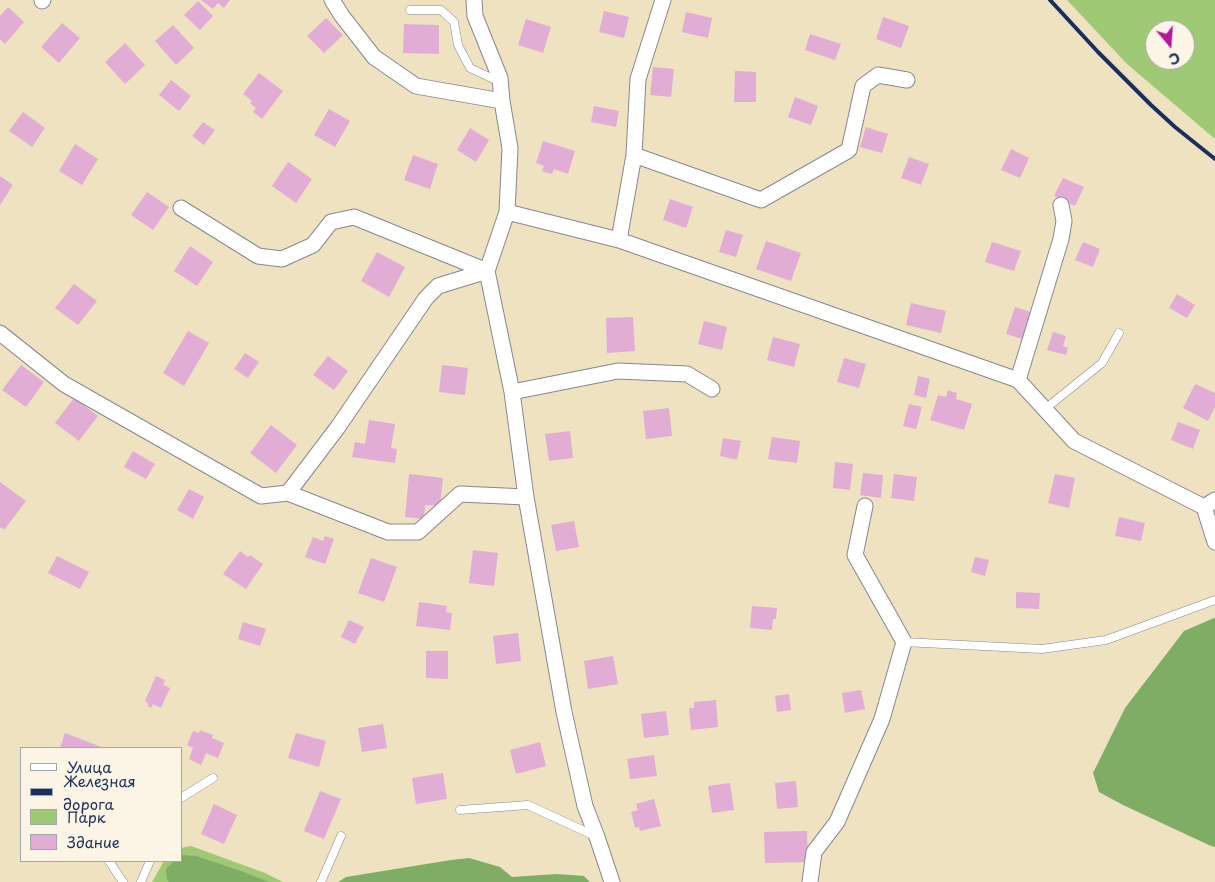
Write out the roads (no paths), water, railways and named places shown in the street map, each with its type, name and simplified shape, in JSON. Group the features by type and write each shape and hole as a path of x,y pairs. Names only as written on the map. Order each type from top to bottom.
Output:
{"street":[{"path":"332,0 374,57 416,86 502,101"},
{"path":"474,0 475,16 500,78 510,148 508,212 488,271 512,392 526,497 564,712 585,806 612,882"},
{"path":"619,240 634,155 638,79 663,0"},
{"path":"634,155 761,200 849,150 863,86 878,74 907,80"},
{"path":"1018,380 1061,239 1064,221 1061,205"},
{"path":"181,208 258,256 282,259 314,246 331,222 354,218 488,271"},
{"path":"508,212 619,240 1018,380 1074,441 1210,503 1215,542"},
{"path":"288,493 338,427 426,298 438,286 488,271"},
{"path":"0,333 64,384 261,496 288,493 388,532 418,532 460,494 526,497"},
{"path":"512,392 618,371 687,374 712,389"},
{"path":"810,882 814,852 838,822 882,719 904,642 855,555 866,506"}],"lane":[{"path":"410,10 441,10 454,22 458,45 470,68 500,82"},
{"path":"1045,409 1102,363 1119,333"},
{"path":"904,642 1042,650 1106,640 1215,600"},
{"path":"182,797 213,778"},
{"path":"460,810 528,805 597,837"},
{"path":"321,882 341,836"},
{"path":"109,862 124,882"},
{"path":"141,882 150,862"}],"railway":[{"path":"1050,0 1151,105 1215,159"}]}
